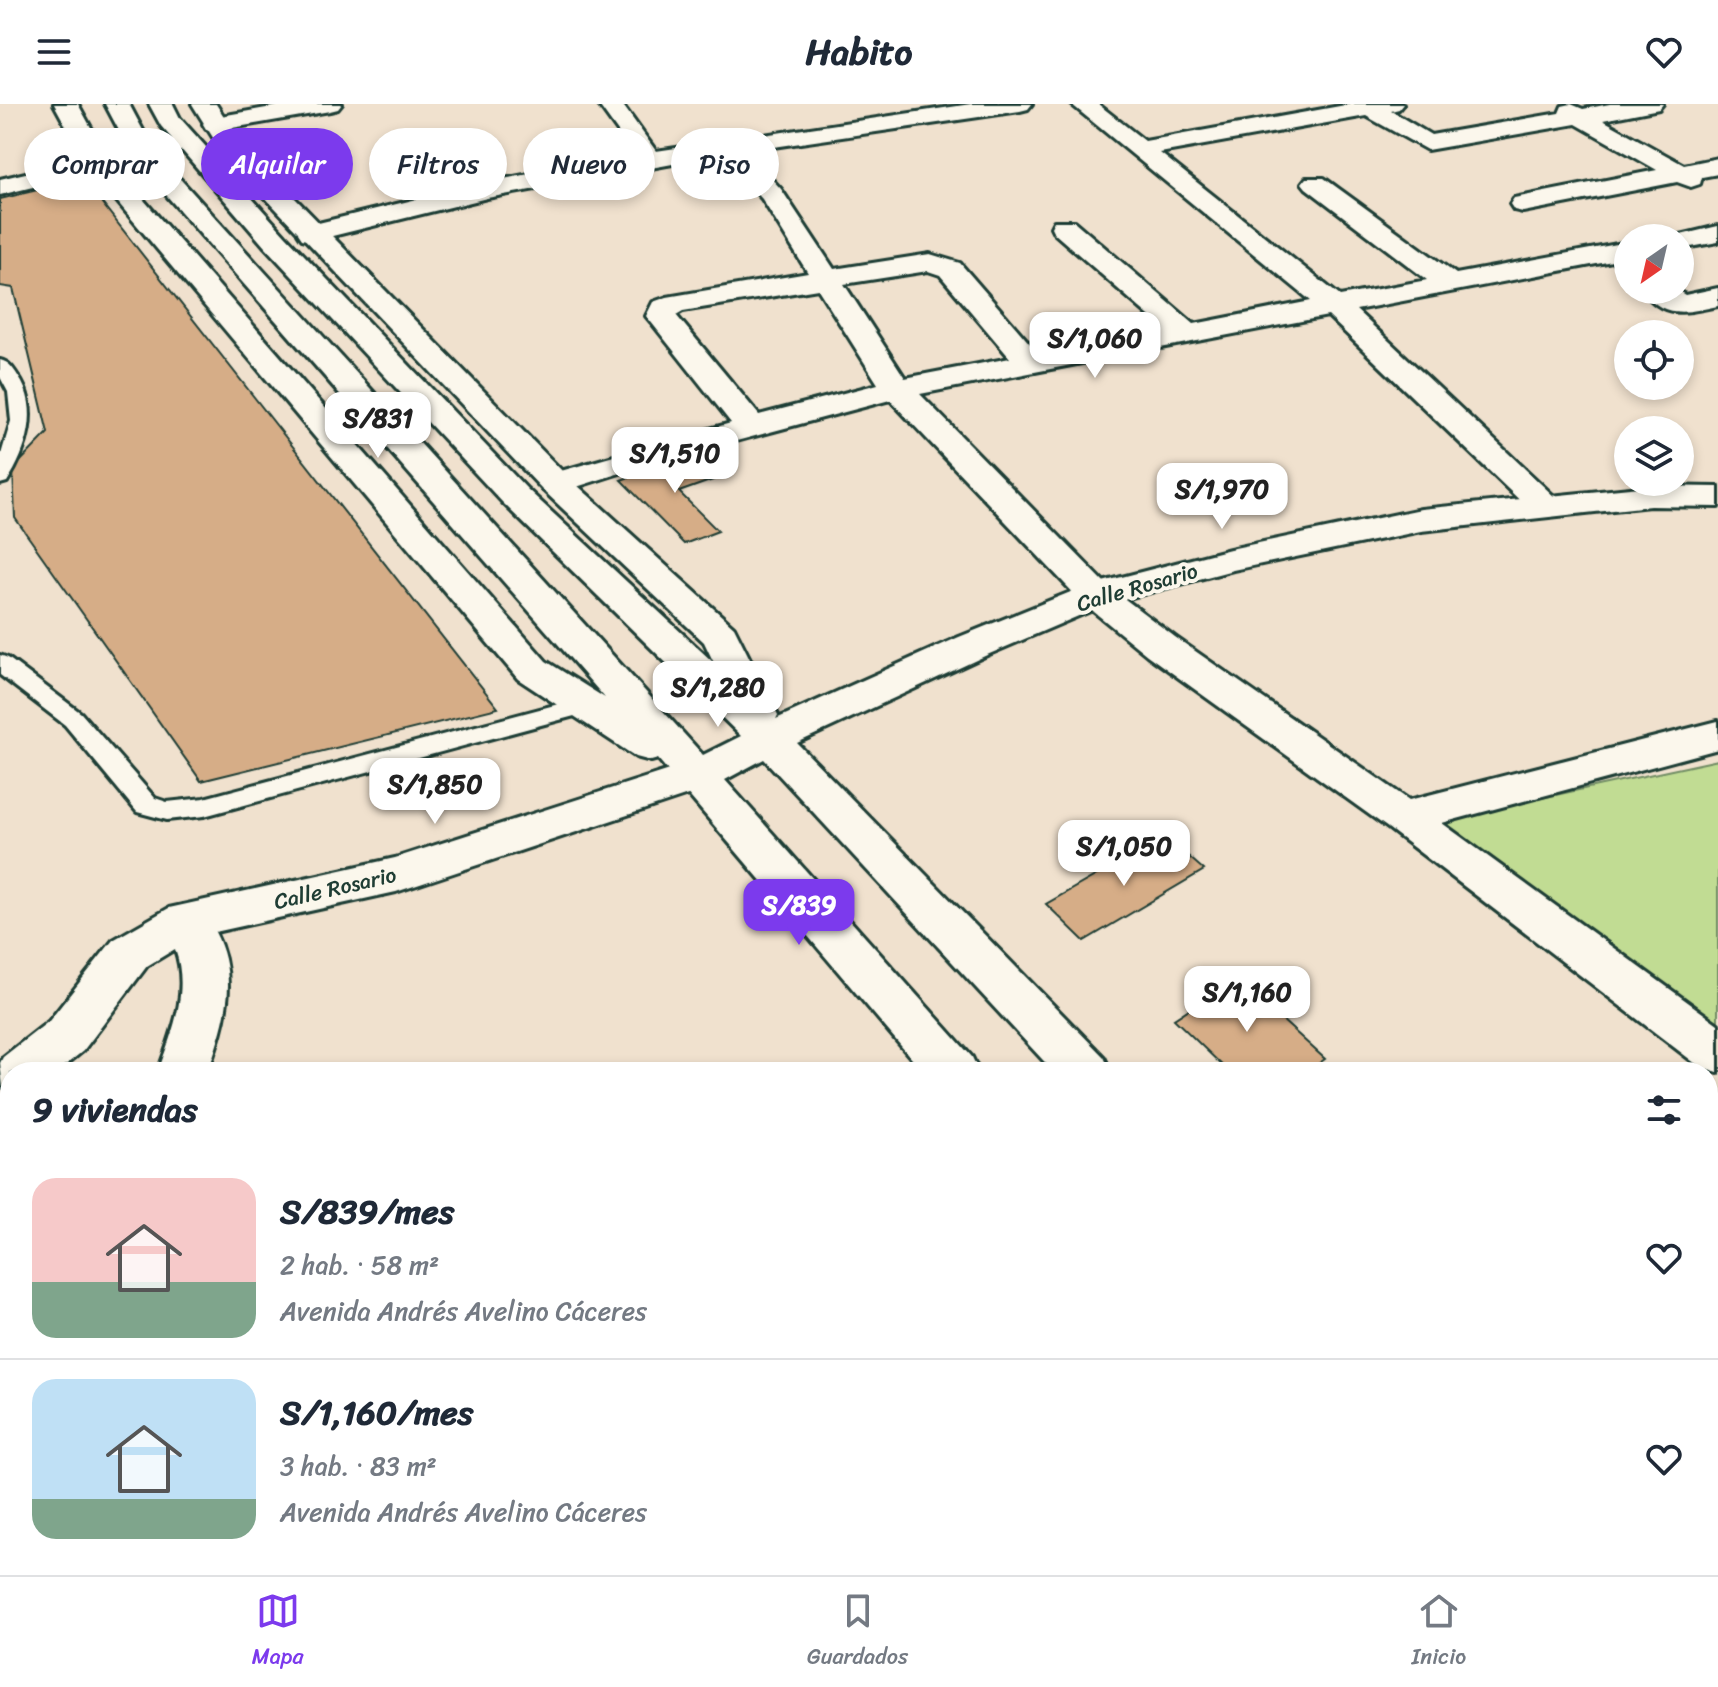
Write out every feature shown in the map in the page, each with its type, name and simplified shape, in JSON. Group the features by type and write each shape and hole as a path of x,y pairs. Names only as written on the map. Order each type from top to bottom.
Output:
{"street":[{"path":"66,104 79,128"},
{"path":"117,104 130,128"},
{"path":"161,104 170,121 275,241 515,496 769,739 1076,1062"},
{"path":"330,104 210,114 231,147 555,483 720,636 769,739"},
{"path":"610,104 627,128"},
{"path":"779,139 1020,104"},
{"path":"1083,104 1143,149 1336,307 1546,507"},
{"path":"1557,104 1718,194"},
{"path":"1143,149 1374,105 1427,143 1651,104"},
{"path":"1239,112 1261,127"},
{"path":"1549,221 1523,204 1718,166"},
{"path":"0,187 24,181"},
{"path":"312,233 466,193 523,182"},
{"path":"1315,183 1451,284"},
{"path":"130,200 532,670 697,776"},
{"path":"185,200 697,776 945,1062"},
{"path":"775,200 897,389 1096,595 1161,646 1403,817 1718,1052"},
{"path":"1064,227 1189,335"},
{"path":"1694,238 1718,234"},
{"path":"1576,238 1614,257"},
{"path":"555,483 627,460 897,389 1451,284 1614,260"},
{"path":"751,427 661,316 663,308 824,277 930,262 950,269 1031,364"},
{"path":"1694,302 1718,297"},
{"name":"Calle Rosario","path":"34,1062 66,1036 130,953 185,921 396,875 697,776 769,739 973,646 1096,595 1230,560 1421,520 1650,496 1718,497"},
{"path":"1403,817 1718,735"},
{"path":"185,921 201,946 209,983 186,1062"}],"lane":[{"path":"0,365 8,374 20,400 20,426 18,446 0,478"},
{"path":"0,663 73,719 146,805 167,811 204,807 585,705"}],"green space":[{"path":"1718,760 1718,1026 1435,821"}],"building":[{"path":"24,193 24,200 99,200 498,708 201,781 15,518 13,469 48,433 13,288 0,286 0,199"},
{"path":"696,453 721,477 679,492 718,531 684,544 621,480"},
{"path":"1165,836 1204,870 1084,941 1046,904"},
{"path":"1236,978 1325,1059 1321,1062 1219,1062 1174,1019"}]}
